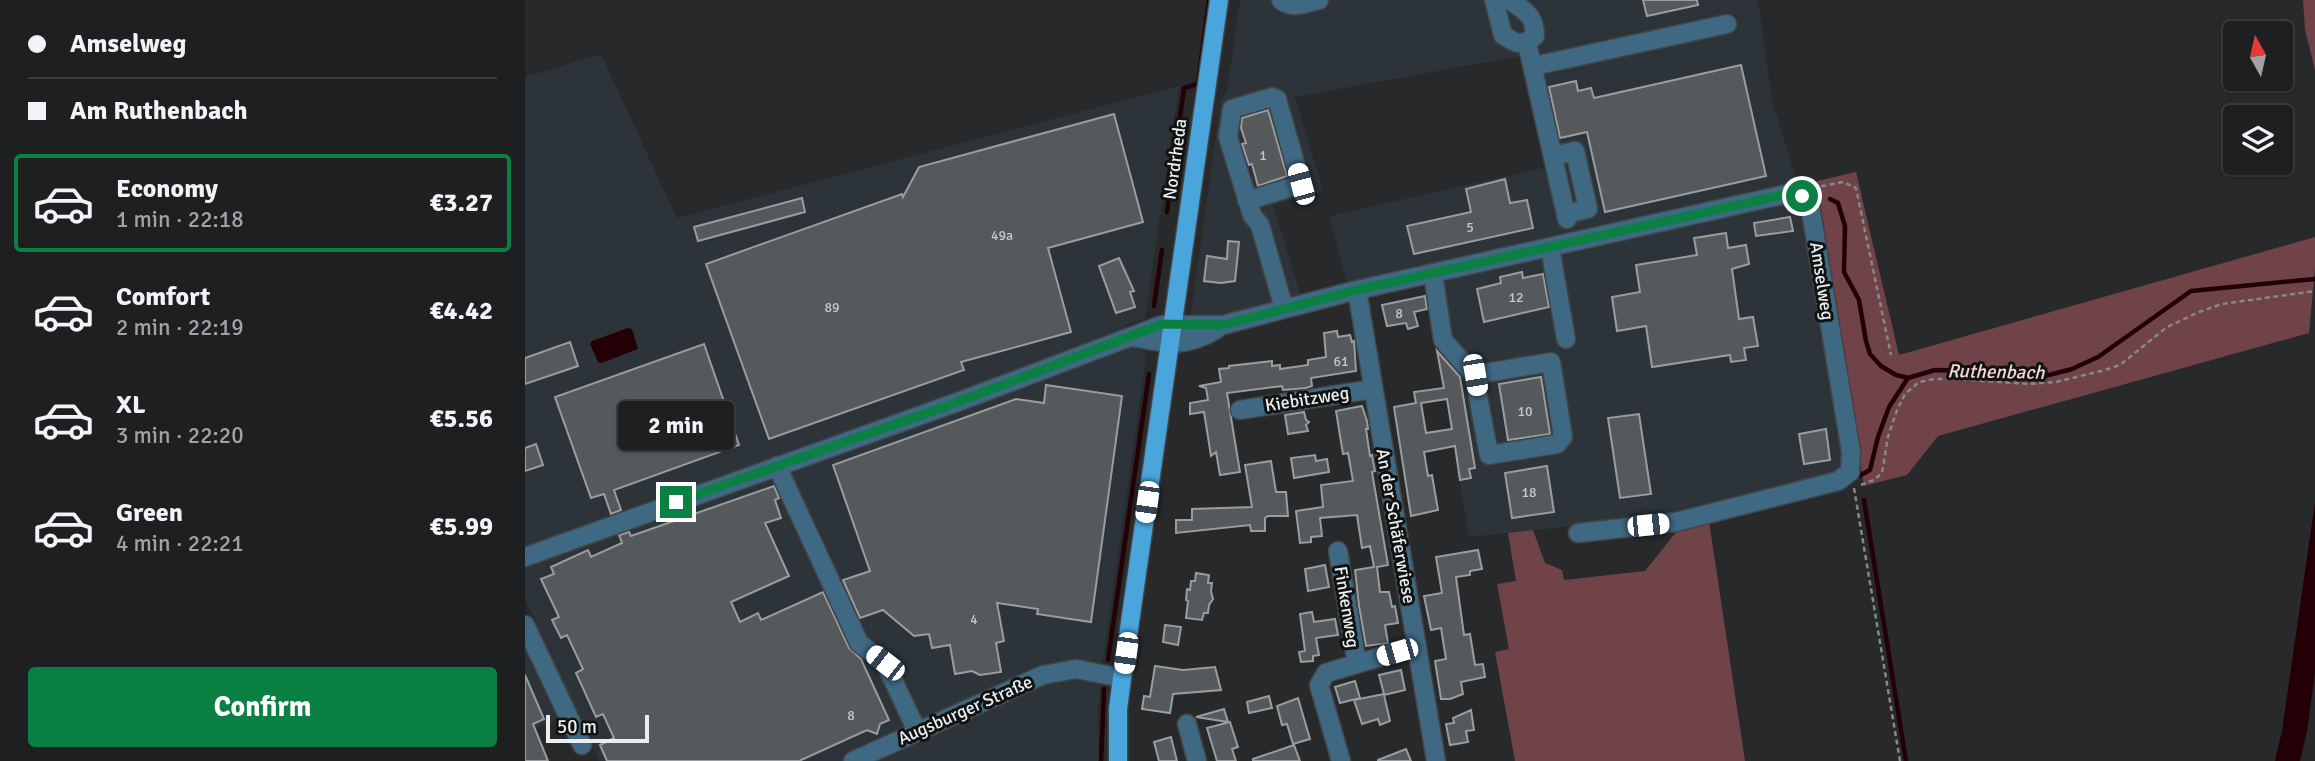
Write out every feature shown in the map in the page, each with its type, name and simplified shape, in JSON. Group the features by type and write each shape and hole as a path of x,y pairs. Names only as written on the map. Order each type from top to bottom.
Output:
{"main road":[{"name":"Nordrheda","path":"1118,761 1118,709 1122,678 1219,0"}],"street":[{"path":"1281,0 1286,5 1295,6 1319,0"},
{"path":"1494,0 1503,35 1515,43 1527,43 1535,36 1535,25 1529,13 1509,0"},
{"path":"1534,66 1727,24"},
{"path":"1527,43 1567,217"},
{"path":"1247,201 1301,184 1277,99 1272,97 1232,109 1228,137 1247,201 1252,215 1260,225 1284,308"},
{"path":"1133,337 1181,344 1223,325 1357,290 1787,194 1802,196"},
{"name":"Amselweg","path":"1802,196 1810,206 1851,452 1852,480"},
{"path":"1550,248 1566,339"},
{"path":"1433,274 1443,340 1475,375 1489,455 1557,444 1563,437 1551,362 1475,375"},
{"name":"An der Schäferwiese","path":"1357,290 1436,761"},
{"path":"525,557 955,403 1162,324 1223,325"},
{"name":"Kiebitzweg","path":"1240,410 1373,389"},
{"path":"777,466 859,643 885,663 917,732"},
{"path":"1579,533 1676,522 1838,481 1852,480"},
{"name":"Finkenweg","path":"1338,551 1357,664"},
{"path":"525,625 582,745"},
{"name":"Finkenweg","path":"1342,761 1319,685 1326,673 1417,646"},
{"name":"Augsburger Straße","path":"853,761 1043,675 1076,669 1122,678"},
{"path":"1187,724 1198,761"}],"path":[{"path":"1802,196 1811,188 1843,182 1856,188 1891,355"},
{"path":"1900,761 1852,480 1874,480 1882,473 1888,437 1905,394 1919,382 1956,379 2028,384 2056,382 2105,370 2120,365 2167,327 2199,312 2222,304 2315,291"}],"shaded area":[{"path":"1240,0 1758,0 1772,100 1798,185 1348,286 1329,216 1547,167 1520,56 1295,97 1323,191 1273,205 1301,296 1198,320 1191,313 1221,101 1227,91"},
{"path":"2303,0 2315,0 2315,70 2305,30"},
{"path":"601,54 677,218 1179,86 1145,319 1126,325 1134,347 1144,352 1146,357 1102,668 1098,711 1099,761 599,761 525,599 525,77"},
{"path":"1856,172 1899,355 2315,237 2309,333 1938,436 1907,475 1864,486 1817,181"},
{"path":"1789,199 1799,202 1805,209 1845,454 1838,472 1676,515 1469,537 1427,282"},
{"path":"628,328 632,329 638,349 598,362 590,344 592,341"},
{"path":"2315,502 2315,673 2307,731 2300,761 2275,761 2282,731"},
{"path":"1709,521 1745,761 1515,761 1495,652 1509,649 1497,584 1516,581 1508,533 1533,530 1545,563 1562,570 1564,580 1645,571 1677,531"},
{"path":"525,646 558,719 525,733"}],"building":[{"path":"1643,0 1697,0 1698,5 1647,16"},
{"path":"1741,65 1766,176 1605,212 1587,132 1560,138 1549,87 1576,81 1578,91 1591,88 1594,98"},
{"path":"1268,110 1287,176 1258,186 1252,164 1249,165 1242,144 1246,143 1241,128 1242,118"},
{"path":"1114,114 1143,222 1048,248 1071,332 961,362 964,370 769,439 706,264 902,194 903,197 919,167"},
{"path":"1505,179 1510,203 1527,200 1533,228 1414,254 1407,226 1471,212 1466,189"},
{"path":"802,198 805,212 698,241 694,227"},
{"path":"1790,217 1793,231 1756,236 1754,223"},
{"path":"1726,233 1728,248 1746,245 1749,264 1732,269 1739,319 1753,317 1758,346 1744,348 1746,360 1731,362 1730,355 1652,367 1646,326 1617,331 1612,297 1640,292 1636,265 1697,255 1694,238"},
{"path":"1228,241 1239,242 1235,281 1204,281 1207,256 1227,259"},
{"path":"1119,258 1134,291 1130,292 1135,307 1116,313 1099,266"},
{"path":"1522,272 1523,278 1543,274 1549,307 1484,322 1477,289 1501,283 1500,277"},
{"path":"1425,296 1427,309 1414,312 1418,326 1408,329 1406,323 1387,326 1382,305"},
{"path":"1337,331 1338,337 1350,335 1352,342 1354,341 1356,371 1311,378 1312,386 1306,388 1283,390 1282,386 1227,393 1240,472 1220,475 1216,452 1211,456 1204,412 1190,414 1190,403 1208,400 1206,388 1199,386 1221,382 1219,369 1229,366 1272,361 1272,366 1280,365 1280,369 1308,365 1308,360 1326,357 1324,333"},
{"path":"570,342 578,366 525,384 525,358"},
{"path":"704,344 739,445 614,490 621,510 611,514 604,494 591,498 555,397"},
{"path":"1437,351 1460,377 1475,468 1469,469 1471,478 1460,480 1455,446 1424,452 1428,476 1432,475 1438,510 1411,516 1394,407 1416,403 1414,392 1444,388","holes":["1447,399 1452,429 1426,433 1421,403"]},
{"path":"1541,377 1550,434 1508,440 1499,384"},
{"path":"1046,385 1122,396 1091,622 1037,614 1038,609 997,603 1004,641 996,643 1001,672 980,675 972,671 955,674 950,645 932,648 929,634 914,636 883,610 860,618 843,580 870,571 833,465 1016,399 1044,403"},
{"path":"1362,406 1367,421 1370,456 1372,455 1375,471 1372,472 1388,565 1377,567 1380,592 1389,592 1398,623 1385,625 1388,643 1366,646 1355,570 1374,567 1370,546 1362,548 1357,515 1320,518 1322,536 1311,537 1311,542 1300,543 1296,511 1323,507 1321,485 1353,481 1348,453 1343,454 1336,411"},
{"path":"1304,412 1309,422 1306,425 1308,431 1288,434 1285,415"},
{"path":"1639,414 1651,494 1620,498 1608,418"},
{"path":"1826,429 1830,460 1804,464 1799,434"},
{"path":"536,444 543,465 525,471 525,448"},
{"path":"1315,455 1316,461 1327,459 1329,472 1294,478 1291,458"},
{"path":"1271,461 1276,492 1286,492 1288,516 1268,516 1265,518 1265,531 1251,531 1250,525 1176,533 1176,520 1192,520 1192,509 1252,507 1245,465"},
{"path":"1547,466 1554,512 1512,518 1505,473"},
{"path":"774,486 779,498 775,500 781,518 765,523 789,576 731,602 740,622 758,613 761,620 823,592 849,648 861,659 889,720 880,724 877,734 867,730 799,761 607,761 600,745 614,738 603,714 596,717 576,673 583,669 567,635 561,638 552,620 559,617 541,579 554,574 551,567 588,550 591,557 622,543 619,535 629,532 631,536"},
{"path":"1478,550 1482,569 1470,571 1470,575 1456,577 1464,635 1470,634 1475,665 1483,664 1485,677 1461,682 1463,694 1441,699 1435,661 1446,659 1441,628 1431,630 1424,596 1442,593 1436,557"},
{"path":"1325,565 1329,587 1308,591 1305,569"},
{"path":"1196,573 1209,575 1208,583 1212,583 1213,599 1202,620 1186,618 1187,589 1190,590"},
{"path":"1312,612 1314,622 1335,619 1338,635 1316,638 1319,655 1313,656 1313,661 1301,662 1299,652 1305,651 1300,614"},
{"path":"1165,625 1181,627 1178,645 1163,642"},
{"path":"1155,666 1183,670 1215,667 1221,690 1173,694 1170,713 1142,709 1144,696 1150,697"},
{"path":"1401,670 1405,690 1384,695 1390,721 1380,725 1378,719 1362,724 1354,700 1384,694 1379,675"},
{"path":"525,675 544,719 533,724 548,761 525,761"},
{"path":"1355,681 1360,698 1340,703 1335,687"},
{"path":"1269,696 1272,708 1249,713 1247,702"},
{"path":"1298,698 1310,739 1293,744 1287,724 1282,725 1277,706"},
{"path":"1224,709 1228,722 1196,717"},
{"path":"1471,710 1474,730 1466,731 1468,742 1450,745 1446,724 1454,723 1453,718"},
{"path":"1230,722 1238,747 1232,749 1236,761 1217,761 1207,728"},
{"path":"1171,737 1177,761 1159,761 1154,742"},
{"path":"1294,745 1300,761 1253,761 1253,759"},
{"path":"1406,749 1411,761 1378,761 1378,760"}],"waterway":[{"path":"1167,212 1184,88 1198,84 1209,0"},
{"name":"Ruthenbach","path":"1830,199 1838,203 1845,226 1844,272 1859,300 1870,354 1881,366 1896,375 1908,378 1935,370 2045,376 2072,369 2098,357 2191,291 2315,279"},
{"path":"1154,306 1162,250"},
{"path":"1108,660 1149,374"},
{"path":"1859,476 1870,470 1889,407 1908,378"},
{"path":"1864,500 1906,761"},
{"path":"1101,761 1104,689"}],"route":[{"path":"676,502 955,403 1162,324 1223,325 1357,290 1787,194 1802,196"}]}
